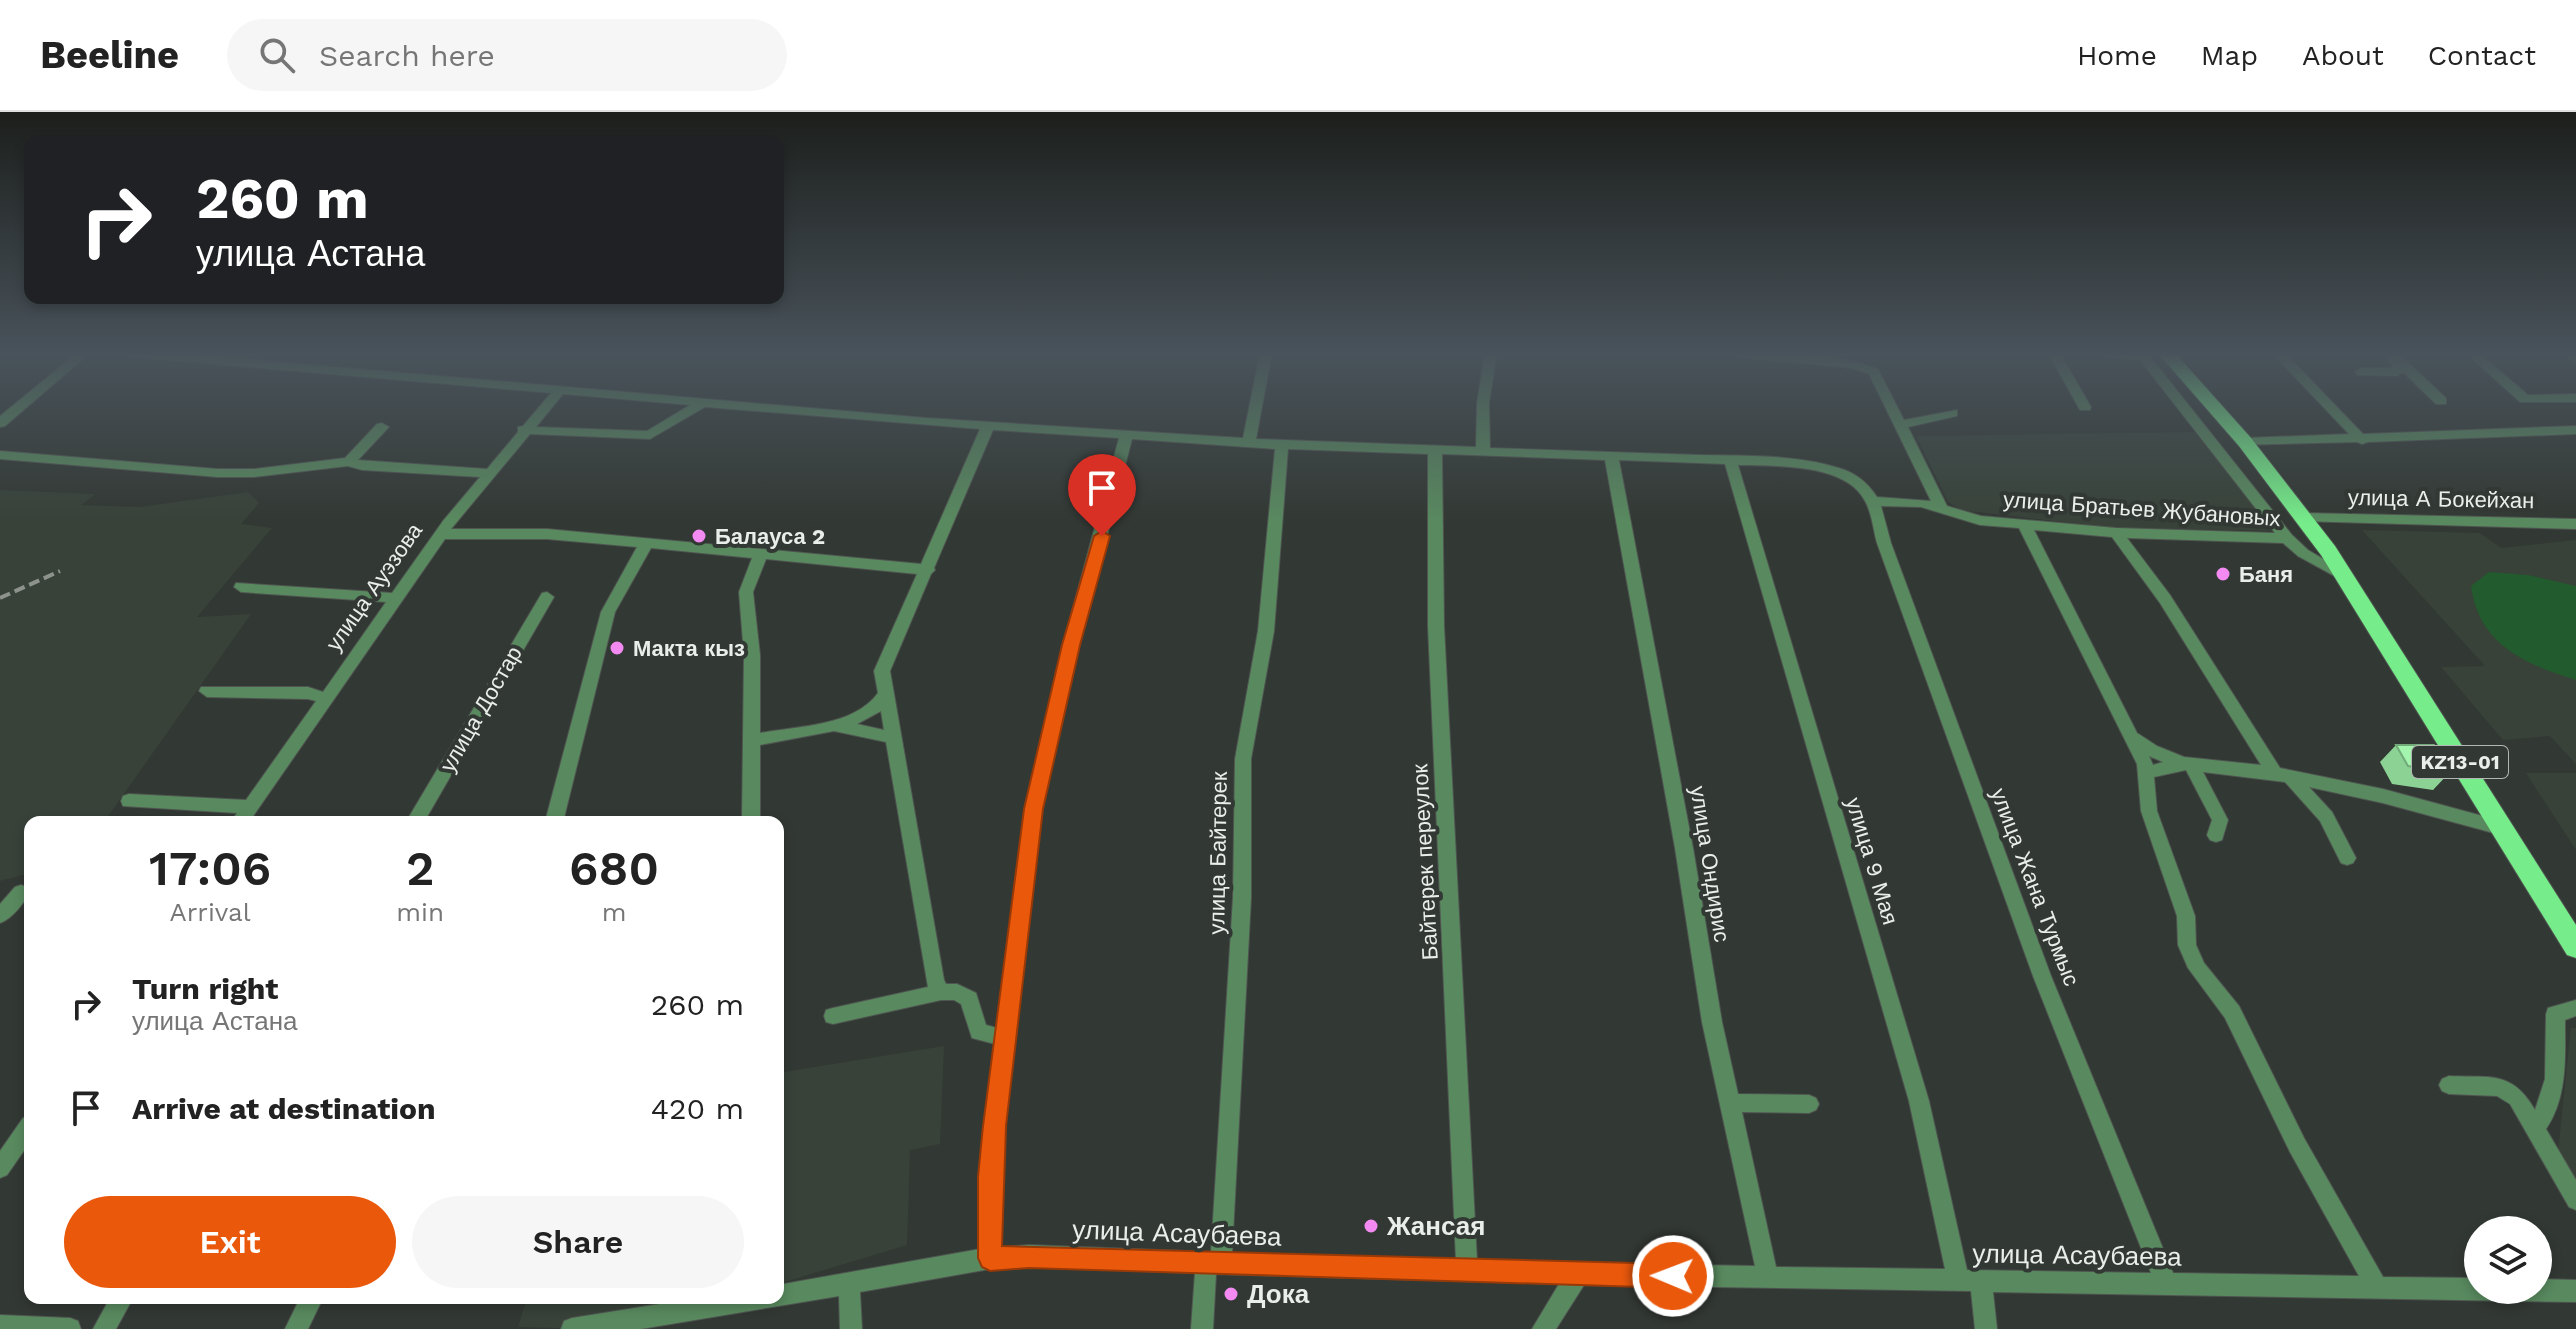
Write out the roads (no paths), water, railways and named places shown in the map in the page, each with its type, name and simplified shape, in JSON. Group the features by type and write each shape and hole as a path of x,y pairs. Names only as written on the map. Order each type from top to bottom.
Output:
{"highway":[{"name":"KZ13-01","path":"2216,410 2305,518 2345,576 2576,947"}],"street":[{"path":"0,423 16,410"},
{"name":"улица Ауэзова","path":"245,814 442,534 487,473 542,410"},
{"path":"523,430 650,435 692,410"},
{"path":"766,410 1282,445 1790,463 1831,471 1864,488 1873,501"},
{"path":"1249,443 1255,410"},
{"path":"1483,410 1483,451"},
{"path":"1893,410 1940,505"},
{"path":"2186,410 2287,538"},
{"path":"2333,410 2362,440"},
{"path":"1900,425 1952,413"},
{"path":"941,992 935,981 882,671 988,426"},
{"path":"349,462 382,427"},
{"path":"2245,442 2576,430"},
{"path":"990,1258 990,1177 1033,809 1071,645 1127,435"},
{"name":"улица Байтерек","path":"1202,1329 1213,1264 1242,898 1243,759 1266,631 1282,445"},
{"name":"Байтерек переулок","path":"1435,449 1436,626 1467,1272"},
{"path":"0,455 218,473 254,473 349,462 362,466 487,473"},
{"name":"улица Ондирис","path":"1611,456 1729,1103 1768,1278"},
{"name":"улица 9 Мая","path":"1730,459 1986,1329"},
{"name":"улица Братьев Жубановых","path":"1873,501 1940,505 1980,520 2116,533 2287,538 2303,553 2345,576"},
{"name":"улица Жана Турмыс","path":"1873,501 1884,543 2032,949 2167,1285"},
{"name":"улица А Бокейхан","path":"2305,518 2576,524"},
{"path":"2024,524 2132,736 2147,773 2148,805 2189,926 2187,945 2197,968 2232,1012 2297,1145 2378,1289"},
{"path":"2116,533 2165,599 2283,775 2326,817 2347,858"},
{"path":"442,534 547,534 760,557 928,570"},
{"path":"556,816 608,612 646,544"},
{"path":"751,816 752,655 746,592 760,557"},
{"path":"241,587 396,598"},
{"name":"улица Достар","path":"419,816 547,597"},
{"path":"207,691 308,693 325,698"},
{"path":"750,741 832,725 874,710 887,693"},
{"path":"832,725 894,738"},
{"path":"2132,736 2151,750 2186,764 2283,775 2383,796 2501,828"},
{"path":"2147,773 2186,764"},
{"path":"2186,764 2220,820 2216,835"},
{"path":"129,801 245,814"},
{"path":"0,916 21,892"},
{"path":"833,1016 941,992 964,994 969,999 979,1032 1005,1038"},
{"path":"2535,1127 2543,1116 2555,1079 2555,1014 2576,1008"},
{"path":"2449,1085 2485,1085 2508,1090 2525,1108 2576,1200"},
{"path":"1729,1103 1809,1104"},
{"path":"0,1168 24,1134"},
{"name":"улица Асаубаева","path":"784,1295 990,1258 1029,1256 1467,1272 2576,1291"},
{"path":"1543,1329 1578,1274"},
{"path":"849,1282 851,1329"},
{"path":"104,1329 119,1304"},
{"path":"296,1329 309,1304"},
{"path":"586,1328 730,1304"},
{"path":"0,1326 70,1329"}],"railway":[{"path":"0,598 60,571"}],"place":[{"name":"Балауса 2","path":"699,536"},
{"name":"Баня","path":"2223,574"},
{"name":"Макта кыз","path":"617,648"},
{"name":"Жансая","path":"1371,1226"},
{"name":"Дока","path":"1231,1294"}]}
